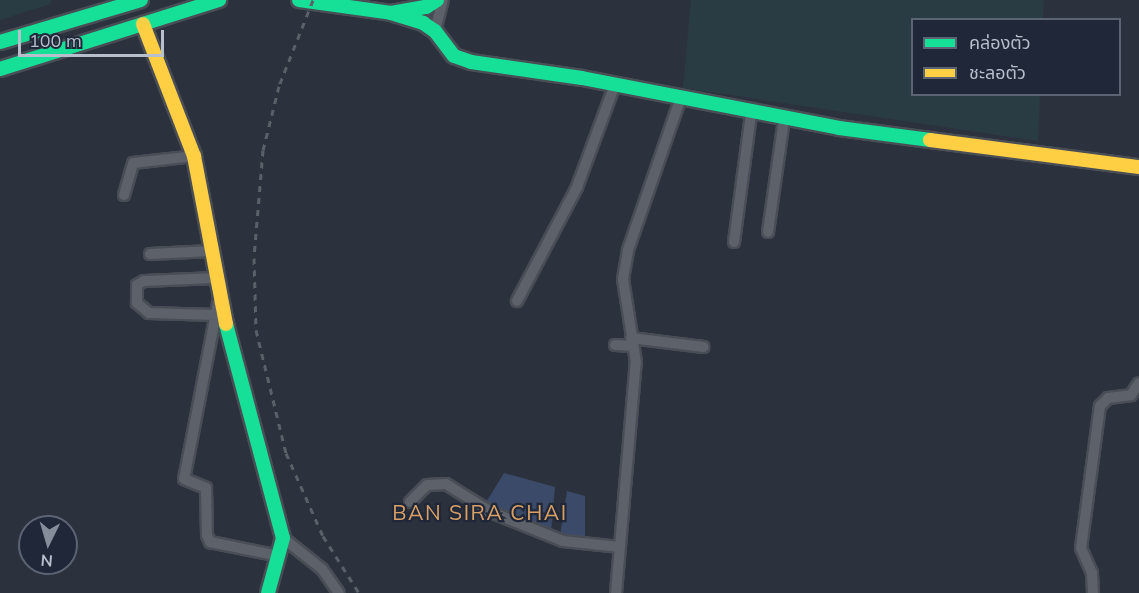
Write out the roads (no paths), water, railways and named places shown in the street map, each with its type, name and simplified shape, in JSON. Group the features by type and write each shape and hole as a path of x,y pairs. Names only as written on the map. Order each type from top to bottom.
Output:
{"street":[{"path":"0,42 141,0"},
{"path":"0,69 219,0"},
{"path":"299,0 391,13 415,19 435,31 454,56 471,62 615,84 751,114 1139,166"},
{"path":"391,13 426,7 437,0"},
{"path":"435,31 443,0"},
{"path":"143,24 194,156 219,297 283,538 268,593"},
{"path":"517,301 577,187 615,84"},
{"path":"616,593 632,433 636,362 622,279 628,250 680,100"},
{"path":"734,242 751,114"},
{"path":"768,232 784,119"},
{"path":"124,195 133,163 194,156"},
{"path":"150,254 212,251"},
{"path":"216,278 144,280 137,285 136,303 149,312 216,315"},
{"path":"219,297 184,479 206,488 207,535 210,542 279,556"},
{"path":"615,345 632,342 704,347"},
{"path":"1093,593 1092,573 1081,548 1100,406 1108,398 1131,395 1139,383"},
{"path":"410,502 427,485 446,484 490,512 563,541 620,547"},
{"path":"283,538 322,569 339,593"}],"water":[{"path":"504,473 555,487 551,531 485,504"},
{"path":"567,491 585,496 585,548 559,542"}],"railway":[{"path":"313,0 279,86 263,150 254,258 256,330 286,453 323,536 359,593"}],"district":[{"name":"BAN SIRA CHAI","path":"480,512"}]}
